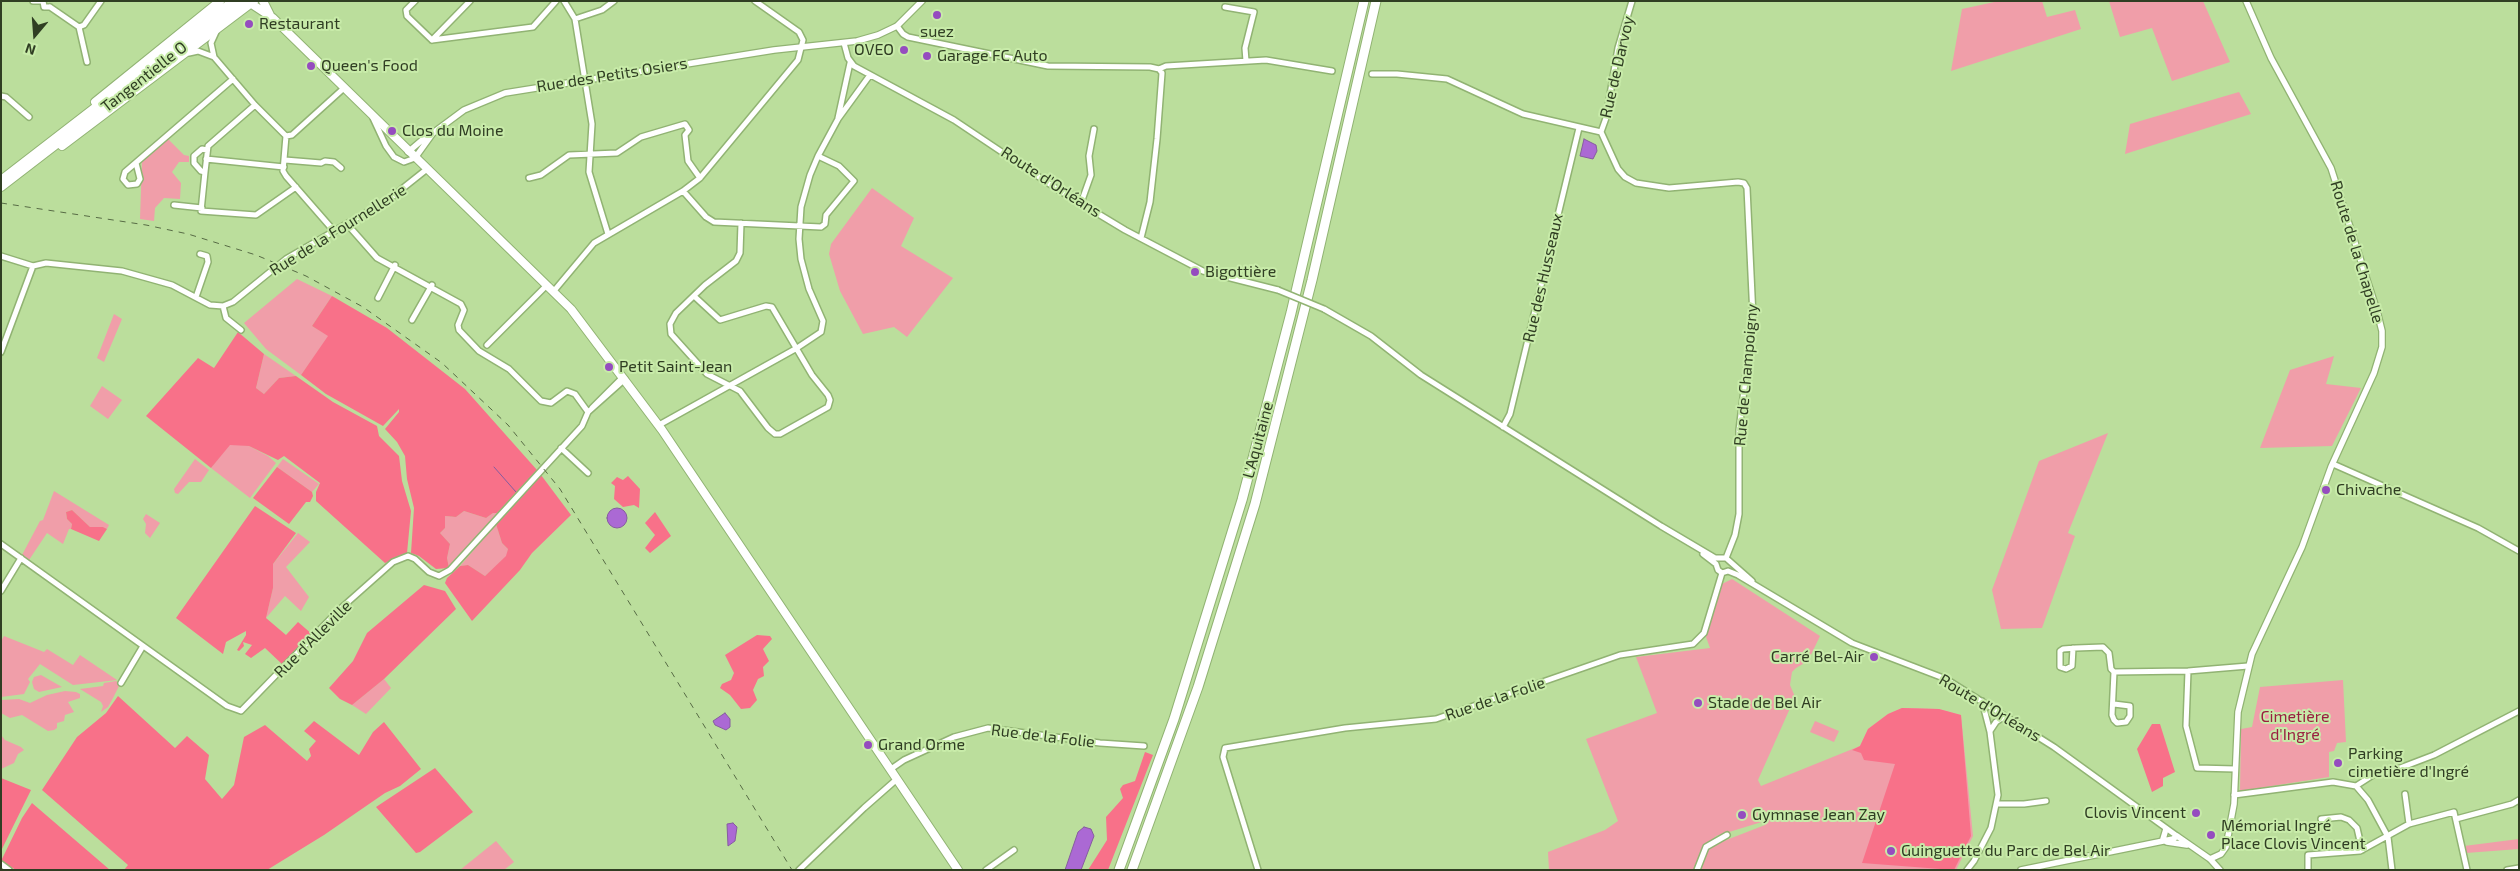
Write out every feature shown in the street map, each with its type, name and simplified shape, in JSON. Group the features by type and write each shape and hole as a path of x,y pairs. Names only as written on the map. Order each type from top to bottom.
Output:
{"highway":[{"name":"L'Aquitaine","path":"1119,870 1186,683 1242,500 1288,323 1364,1"},
{"name":"L'Aquitaine","path":"1132,870 1198,686 1254,504 1312,280 1376,2"}],"main road":[{"path":"77,122 86,110 116,83 220,1"},
{"path":"263,1 270,15"},
{"path":"1,180 77,122 245,2"},
{"path":"245,2 270,15 373,118 571,309 659,425 958,870"},
{"path":"1,187 49,151 58,149 218,29 245,2"},
{"name":"Tangentielle O","path":"49,151 245,2"}],"street":[{"path":"33,1 43,1 44,7 50,7 79,27 87,62"},
{"path":"50,7 53,1"},
{"path":"79,27 84,24 101,1"},
{"path":"415,1 405,13 432,40"},
{"path":"432,40 470,1"},
{"path":"432,40 533,27 556,1"},
{"path":"564,1 575,20 592,124 589,172 608,234"},
{"path":"575,20 602,10 614,1"},
{"path":"553,292 594,243 683,191 700,178 798,60 803,40 799,32 755,1"},
{"path":"922,1 897,26 908,37 985,52 1029,64 1150,67 1159,69 1166,66 1199,66 1274,60 1332,70"},
{"name":"Rue de Darvoy","path":"1601,132 1605,123 1618,48 1632,1"},
{"name":"Route de la Chapelle","path":"2210,859 2221,854 2226,847 2234,795 2238,712 2248,666 2257,638 2302,546 2333,464 2378,362 2382,347 2382,331 2331,168 2270,58 2246,1"},
{"path":"1225,8 1254,12 1245,48 1246,61"},
{"name":"Rue des Petits Osiers","path":"408,152 428,135 464,110 505,93 585,79 802,47 844,43 873,37 897,26"},
{"path":"214,57 211,43 218,29"},
{"path":"838,119 850,62 844,43"},
{"path":"156,75 194,51 205,52 214,57 255,106 286,136 284,167 286,176 334,231"},
{"name":"Route d'Orléans","path":"850,62 870,75 954,120 1081,203 1203,271 1278,290 1324,309 1358,327 1420,375 1718,562 1718,570 1762,589 1852,643 1939,676 2021,725 2177,836"},
{"path":"1141,238 1150,202 1157,139 1162,74 1159,69"},
{"path":"1372,74 1397,74 1447,79 1471,88 1510,109 1579,128 1601,132"},
{"path":"659,425 818,336 824,324 805,277 800,249 799,227 806,188 818,156 838,119 870,75"},
{"path":"136,163 233,79"},
{"path":"286,136 292,135 344,88"},
{"path":"4,96 29,117"},
{"path":"255,106 208,146 201,211 256,215 296,187"},
{"path":"373,118 386,146 394,157 404,162 415,158"},
{"path":"529,178 541,175 569,155 617,153 641,137 653,132 676,129 685,124 689,130 685,134 688,161 700,178"},
{"name":"Rue des Husseaux","path":"1503,427 1510,414 1579,128"},
{"path":"676,129 685,134"},
{"path":"1081,203 1090,175 1089,156 1094,129"},
{"name":"Rue de Champoigny","path":"1601,132 1618,169 1625,177 1636,183 1669,188 1738,182 1744,183 1747,188 1753,317 1739,430 1740,514 1736,534 1726,558"},
{"name":"Rue des Petits Osiers","path":"415,158 433,133"},
{"path":"205,172 201,171 194,163 194,156 202,149 207,150"},
{"path":"683,191 709,220 799,227 823,226 826,215 854,181 838,166 818,156"},
{"path":"206,159 284,167"},
{"path":"285,160 321,163 325,161 334,162 341,168"},
{"name":"Rue de la Fournellerie","path":"223,306 233,302 286,259 397,195 427,169"},
{"path":"174,205 202,208"},
{"path":"694,296 720,320 766,306 772,307 812,375 828,395 829,404 825,409 780,434 775,434 768,428 743,395 708,374 671,334 670,324 674,316 694,296 711,280 736,261 740,253 741,223"},
{"path":"347,224 377,258 458,301 464,307 458,328 479,351 509,369 541,401 551,403 567,391 575,394 590,410"},
{"path":"196,297 208,262 207,256 200,254"},
{"path":"1,256 33,266 46,263 122,271 159,280 210,305 223,306 226,318 241,330"},
{"path":"1,352 33,266"},
{"path":"378,298 395,266"},
{"path":"412,320 431,286"},
{"path":"486,345 546,286"},
{"name":"Rue d'Alleville","path":"1,544 227,706 241,711 339,610 392,562 408,556 415,558 429,572 440,576 450,570 582,426 590,410 624,378"},
{"path":"561,448 588,473"},
{"path":"2333,464 2478,528 2519,551"},
{"path":"1,591 21,558"},
{"path":"1718,562 1726,558"},
{"name":"Route d'Orléans","path":"1726,558 1731,565 1762,589"},
{"path":"1725,572 1731,565"},
{"name":"Rue de la Folie","path":"1258,870 1224,757 1225,748 1345,728 1444,717 1611,658 1636,652 1693,644 1704,633 1725,572"},
{"path":"121,683 143,646"},
{"path":"2073,648 2103,647 2109,653 2111,669 2114,672 2114,704 2114,720 2126,722 2130,716 2130,706 2114,704"},
{"path":"2114,672 2188,671 2248,666"},
{"path":"2188,671 2186,726 2198,768 2235,769"},
{"path":"1966,870 1974,861 1991,828 1998,795 1990,732 1982,701"},
{"path":"2356,786 2372,775 2400,768 2434,755 2519,712"},
{"path":"1990,732 1996,722 2002,718 2021,725"},
{"path":"1986,720 1996,722"},
{"name":"Rue de la Folie","path":"891,769 904,760 954,738 988,728 1100,743 1144,746"},
{"path":"799,870 897,779"},
{"path":"2234,795 2333,782 2356,786 2368,800 2388,836 2392,870"},
{"path":"2404,794 2409,824"},
{"path":"2456,820 2512,804 2519,800"},
{"path":"1997,804 2046,801"},
{"path":"2308,870 2308,854 2362,850 2409,824 2454,812 2467,870"},
{"path":"2321,819 2341,817 2348,820 2357,828 2362,850"},
{"path":"2163,841 2166,829"},
{"path":"1697,870 1706,847 1727,835"},
{"path":"2020,870 2173,839 2177,836 2210,859 2220,870"},
{"path":"2163,841 2190,845"},
{"path":"986,870 1014,850"},
{"path":"1,864 9,870"},
{"path":"2507,870 2519,868"}],"green space":[{"path":"1999,1 2042,1 2047,17 2075,10 2081,29 1951,71 1962,9"},
{"path":"2109,1 2203,1 2230,62 2172,81 2152,28 2120,37"},
{"path":"2239,92 2251,114 2125,154 2130,124"},
{"path":"167,138 184,155 189,156 189,162 179,162 172,172 181,183 180,199 164,198 155,208 154,221 140,219 142,160"},
{"path":"872,188 914,218 901,246 953,278 907,337 894,327 863,334 840,291 829,254 831,244"},
{"path":"297,279 332,296 312,326 329,336 301,375 266,349 244,323"},
{"path":"114,314 122,319 104,362 97,358"},
{"path":"264,354 296,376 279,378 264,394 256,388"},
{"path":"2334,356 2326,384 2361,388 2332,446 2260,448 2290,370"},
{"path":"102,386 122,400 108,419 90,406"},
{"path":"2108,433 2068,533 2075,536 2042,628 2001,629 1992,590 2039,461"},
{"path":"229,445 249,446 268,456 276,463 250,498 211,468"},
{"path":"195,459 209,470 201,482 189,482 178,494 175,493 174,489"},
{"path":"283,459 319,484 312,492 277,467"},
{"path":"54,491 109,525 107,529 103,527 90,527 72,510 66,512 67,519 72,524 63,544 47,533 29,560 22,555 40,521 43,520"},
{"path":"464,511 486,518 493,513 497,513 449,568 447,558 450,544 440,533 445,528 445,516 456,517"},
{"path":"146,514 160,523 150,538 145,533 146,524 143,519"},
{"path":"496,524 502,543 508,549 507,556 485,576 468,565 460,566"},
{"path":"298,533 310,542 286,567 309,597 301,611 285,596 266,618 273,588 273,564"},
{"path":"1732,579 1820,636 1808,661 1792,672 1790,685 1795,697 1758,780 1761,786 1860,746 1868,729 1888,714 1902,708 1939,709 1961,715 1973,836 1956,870 1697,870 1701,856 1711,846 1765,825 1765,821 1716,836 1700,853 1694,870 1549,870 1548,852 1605,830 1618,821 1586,739 1657,713 1636,657 1710,648 1706,637 1722,584"},
{"path":"4,636 44,652 47,649 73,665 80,655 117,680 73,685 40,664 28,679 30,682 24,694 1,697 1,641"},
{"path":"41,675 62,687 39,692 34,689 32,682 34,677"},
{"path":"384,679 391,688 366,714 352,705"},
{"name":"Cimetière d'Ingré","path":"2343,680 2346,742 2337,743 2334,751 2329,752 2329,777 2240,791 2241,729 2252,727 2260,687"},
{"path":"116,681 120,684 108,707 101,712 103,706 101,702 80,689 103,686 104,683"},
{"path":"65,691 76,692 80,694 80,698 68,702 74,712 65,715 64,721 57,723 57,728 54,730 48,731 22,715 10,718 1,713 1,700 19,699 30,703 47,695"},
{"path":"1815,721 1839,731 1834,742 1810,732"},
{"path":"1,735 5,740 24,750 18,754 14,763 1,769"},
{"path":"2519,839 2519,849 2466,853 2464,846"},
{"path":"496,841 514,862 504,870 460,870"}],"shaded area":[{"path":"1584,139 1596,145 1597,151 1593,159 1580,156"},
{"path":"332,296 387,328 465,389 537,470 497,513 493,513 486,518 464,511 456,517 445,516 445,528 440,533 450,544 447,558 449,568 436,569 419,556 411,553 414,508 407,479 405,456 397,442 385,429 399,412 399,409 383,426 326,394 301,375 328,336 312,326"},
{"path":"238,332 264,354 256,388 264,394 279,378 296,376 333,402 377,426 379,436 399,456 402,481 411,511 407,553 385,563 316,501 316,492 320,483 284,456 278,460 249,446 230,445 211,468 146,416 198,358 214,368"},
{"path":"277,467 312,492 313,496 310,502 306,502 289,524 253,498"},
{"path":"541,475 571,515 532,553 520,570 472,621 445,583 447,578 460,566 468,565 485,576 506,556 508,549 502,543 496,524"},
{"path":"628,476 640,489 639,508 634,505 623,507 614,499 615,486 611,483 617,477 623,480"},
{"path":"255,506 296,533 273,564 273,588 266,618 286,635 298,622 313,635 283,665 265,648 251,658 245,654 252,645 243,642 244,646 239,651 237,650 246,635 246,631 226,642 223,654 176,618"},
{"path":"613,508 621,508 627,514 627,522 621,528 613,528 607,522 607,514"},
{"path":"72,510 90,527 103,527 107,529 99,541 71,529 72,524 67,519 66,512"},
{"path":"655,512 671,536 650,553 645,548 655,535 645,523"},
{"path":"424,585 445,591 456,609 384,679 352,705 340,699 329,688 353,661 367,633"},
{"path":"757,635 770,636 772,639 763,649 769,661 763,667 764,676 758,679 753,690 757,700 750,708 741,709 730,695 720,688 722,684 731,680 734,673 725,655"},
{"path":"118,696 175,748 187,736 209,755 205,779 222,799 234,785 244,737 265,725 307,761 311,756 309,749 316,741 304,731 314,721 359,755 373,732 384,722 421,769 400,786 385,793 324,835 267,870 124,870 128,865 42,790 77,737 106,713"},
{"path":"1902,708 1939,709 1961,715 1971,836 1954,870 1862,863 1895,764 1864,760 1861,753 1852,750 1860,746 1868,729 1888,714"},
{"path":"725,713 730,719 730,727 726,730 715,725 713,721"},
{"path":"2152,724 2160,724 2175,772 2163,778 2163,786 2152,792 2137,749"},
{"path":"1145,752 1153,755 1108,870 1088,870 1107,840 1106,817 1123,798 1120,789 1123,785 1135,781"},
{"path":"435,768 473,812 420,852 416,853 376,807"},
{"path":"1,778 31,790 1,851"},
{"path":"32,803 110,870 16,870 1,861 22,818"},
{"path":"733,823 737,827 735,841 728,846 727,824"},
{"path":"1084,827 1091,829 1094,836 1081,870 1065,870 1078,832"}],"waterway":[{"path":"494,467 516,492"}],"railway":[{"path":"1,203 146,225 188,234 256,255 306,276 363,307 442,363 508,425 560,489 792,870"}],"place":[{"name":"suez","path":"937,15"},
{"name":"Restaurant","path":"249,24"},
{"name":"OVEO","path":"904,50"},
{"name":"Garage FC Auto","path":"927,56"},
{"name":"Queen's Food","path":"311,66"},
{"name":"Clos du Moine","path":"392,131"},
{"name":"Bigottière","path":"1195,272"},
{"name":"Petit Saint-Jean","path":"609,367"},
{"name":"Chivache","path":"2326,490"},
{"name":"Carré Bel-Air","path":"1874,657"},
{"name":"Stade de Bel Air","path":"1698,703"},
{"name":"Grand Orme","path":"868,745"},
{"name":"Parking cimetière d'Ingré","path":"2338,763"},
{"name":"Clovis Vincent","path":"2196,813"},
{"name":"Gymnase Jean Zay","path":"1742,815"},
{"name":"Mémorial Ingré Place Clovis Vincent","path":"2211,835"},
{"name":"Guinguette du Parc de Bel Air","path":"1891,851"}]}
